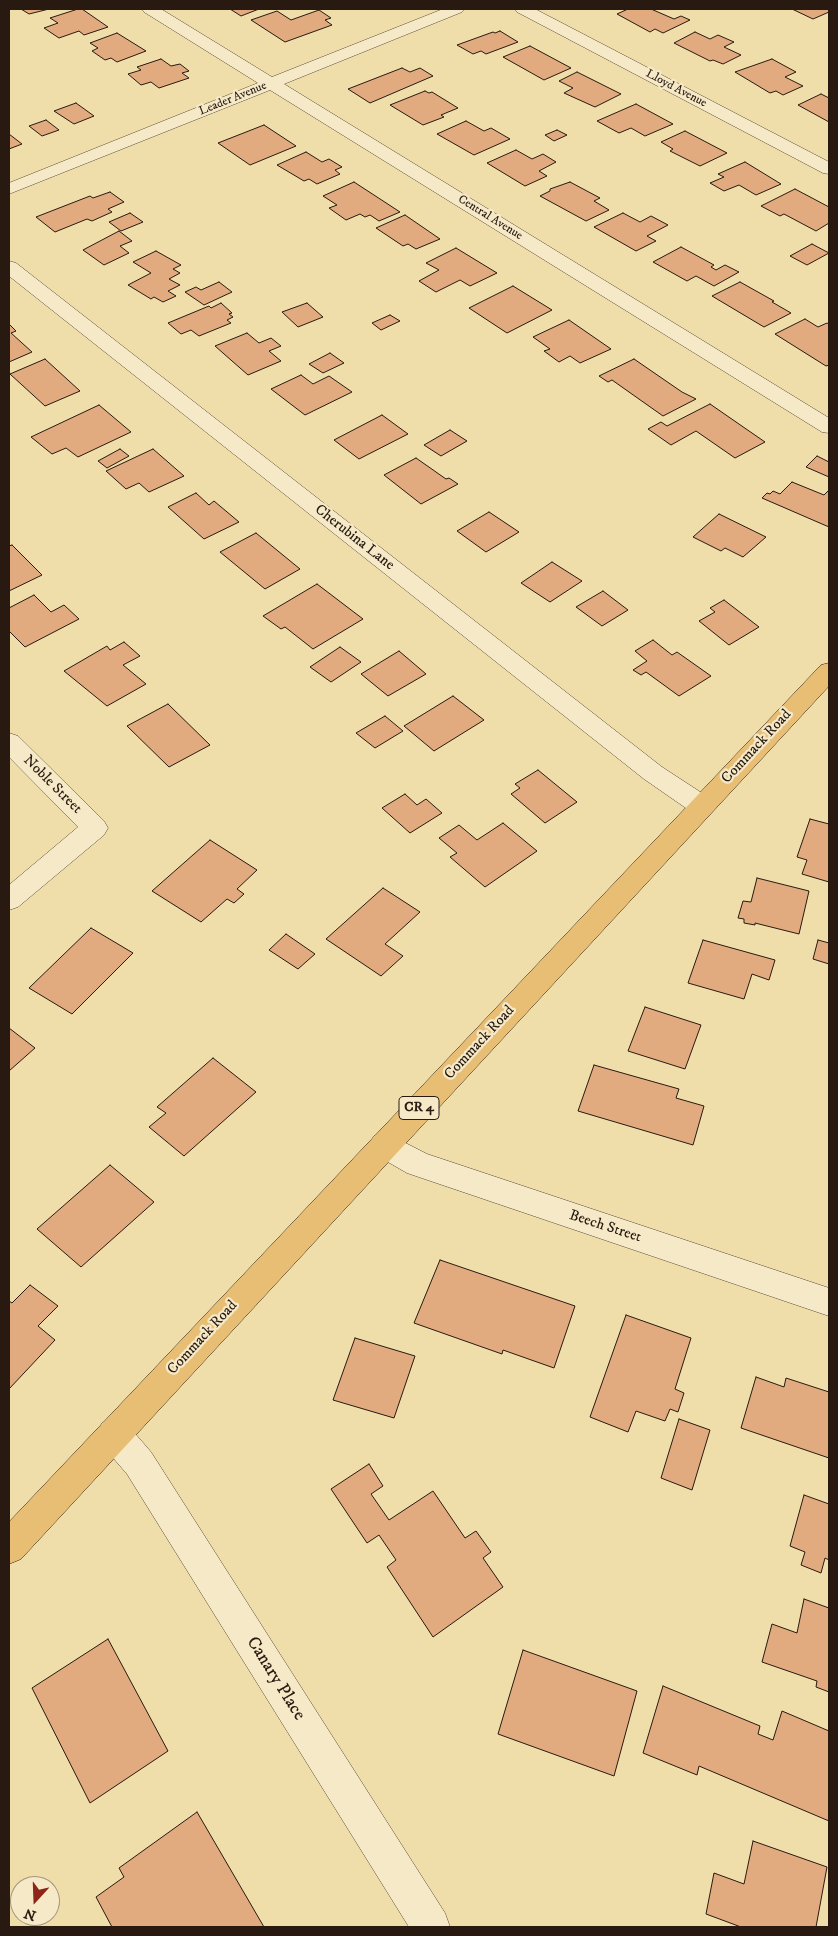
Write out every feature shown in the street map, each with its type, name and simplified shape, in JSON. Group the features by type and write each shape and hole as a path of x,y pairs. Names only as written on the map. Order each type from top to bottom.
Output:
{"main road":[{"name":"Commack Road","path":"9,1546 829,671"}],"street":[{"name":"Central Avenue","path":"150,9 829,427"},
{"name":"Leader Avenue","path":"9,189 456,9"},
{"name":"Lloyd Avenue","path":"523,9 829,169"},
{"name":"Cherubina Lane","path":"9,267 645,766 702,806"},
{"name":"Noble Street","path":"9,742 95,828 9,900"},
{"name":"Beech Street","path":"384,1145 418,1164 829,1302"},
{"name":"Canary Place","path":"114,1434 139,1463 431,1927"}],"building":[{"path":"21,9 49,9 29,14"},
{"path":"82,9 108,27 84,35 79,31 59,38 44,28 58,23 50,18"},
{"path":"230,9 259,9 241,16"},
{"path":"628,9 651,9 674,19 681,16 690,20 663,33 655,29 650,32 617,14"},
{"path":"792,9 829,9 829,12 813,19"},
{"path":"319,10 331,18 325,20 332,25 285,42 251,20 277,11 291,20"},
{"path":"500,31 518,42 486,54 481,51 473,54 457,45 493,32"},
{"path":"695,32 710,39 718,35 734,42 724,47 741,55 723,64 713,60 710,61 674,43"},
{"path":"117,33 146,51 117,62 111,58 105,60 92,51 98,48 90,43"},
{"path":"530,46 571,68 544,80 503,57"},
{"path":"161,59 171,66 180,64 189,71 182,73 189,78 159,88 151,82 141,85 128,74 141,70 137,67"},
{"path":"772,59 796,72 785,77 803,86 783,95 776,91 770,93 735,72"},
{"path":"402,68 410,72 420,68 433,76 370,103 348,89"},
{"path":"577,72 621,94 595,107 564,93 573,88 559,81"},
{"path":"425,91 432,92 458,108 441,115 444,117 423,125 390,105"},
{"path":"821,94 829,98 829,122 798,105"},
{"path":"76,103 94,116 74,124 54,111"},
{"path":"636,104 673,124 645,136 631,128 619,133 597,121"},
{"path":"46,120 59,130 42,136 29,126"},
{"path":"466,121 484,131 491,128 510,139 474,155 437,134"},
{"path":"264,125 296,146 250,165 218,143"},
{"path":"557,130 567,135 554,141 545,135"},
{"path":"685,131 727,153 700,166 670,151 673,149 661,142"},
{"path":"9,134 22,144 9,149"},
{"path":"516,150 532,159 543,154 556,162 539,171 547,176 525,186 487,163"},
{"path":"306,152 322,162 329,159 342,167 335,170 340,174 317,184 309,179 304,181 277,165"},
{"path":"745,162 781,184 756,195 739,185 724,191 710,183 724,177 718,174"},
{"path":"354,182 400,212 379,221 370,215 365,217 360,214 346,220 329,208 337,205 323,196"},
{"path":"570,182 600,198 594,201 609,210 586,221 540,196 550,191 550,189"},
{"path":"795,189 829,207 829,223 816,231 784,214 780,216 761,206"},
{"path":"110,192 124,202 108,209 112,212 92,221 87,219 55,232 36,217 90,196 93,198"},
{"path":"130,213 143,222 121,231 109,222"},
{"path":"623,213 640,222 651,216 668,225 647,236 656,241 636,251 594,227"},
{"path":"405,215 440,239 416,249 408,244 403,246 376,228"},
{"path":"119,231 132,241 120,246 129,253 104,265 83,250"},
{"path":"812,244 829,253 807,265 790,256"},
{"path":"681,247 714,265 711,267 716,270 725,265 739,272 714,286 696,276 687,281 653,262"},
{"path":"456,248 497,273 470,286 460,280 436,292 419,281 439,270 426,263"},
{"path":"156,251 181,265 173,269 180,273 169,279 180,285 168,291 176,296 163,302 154,297 151,299 128,285 151,273 133,262"},
{"path":"219,282 232,292 204,305 185,292 196,287 201,290"},
{"path":"740,282 791,313 764,327 712,296"},
{"path":"513,286 552,310 507,333 469,308"},
{"path":"221,303 232,313 229,314 233,317 227,320 231,323 199,336 191,330 181,334 168,323 209,306 211,308"},
{"path":"307,303 323,317 298,327 282,312"},
{"path":"390,315 400,321 381,330 372,323"},
{"path":"805,319 818,327 829,324 829,365 826,366 775,334"},
{"path":"569,320 611,349 580,363 570,356 559,362 544,351 550,349 533,337"},
{"path":"9,324 16,331 11,333 32,352 9,362"},
{"path":"247,333 259,343 271,338 281,346 269,351 281,361 248,375 215,346"},
{"path":"330,353 344,363 323,373 309,364"},
{"path":"45,359 80,391 45,406 10,374"},
{"path":"634,359 682,392 696,399 663,416 612,380 608,382 599,376"},
{"path":"301,375 313,384 329,376 352,392 305,415 271,389"},
{"path":"710,404 765,442 735,458 696,431 671,445 648,429 661,422 667,426"},
{"path":"99,405 131,432 78,457 66,448 52,454 31,437"},
{"path":"382,415 408,434 359,459 334,440"},
{"path":"450,430 467,441 441,456 424,445"},
{"path":"120,449 129,456 107,468 98,461"},
{"path":"153,449 184,476 149,492 139,483 126,489 106,471"},
{"path":"817,456 829,462 829,477 806,467"},
{"path":"416,458 446,479 449,478 458,484 421,504 384,475"},
{"path":"792,482 824,495 829,490 829,527 762,498 767,493 770,494 773,491 780,494"},
{"path":"196,493 209,505 214,501 239,522 204,539 168,507"},
{"path":"489,512 519,532 486,552 457,531"},
{"path":"719,514 766,537 743,557 725,548 721,551 693,537"},
{"path":"256,533 300,569 265,589 220,552"},
{"path":"12,545 42,575 9,591 9,546"},
{"path":"552,562 582,581 550,602 521,583"},
{"path":"317,584 363,619 313,649 285,627 281,629 263,616"},
{"path":"603,591 628,610 602,626 576,607"},
{"path":"34,595 51,612 64,605 79,619 25,647 9,631 9,608"},
{"path":"724,600 759,627 729,645 699,621 715,612 710,608"},
{"path":"653,640 672,655 677,652 711,676 679,696 646,672 641,675 633,670 647,661 635,651"},
{"path":"124,642 140,656 123,665 146,684 107,706 64,671 107,646 110,650"},
{"path":"340,647 361,662 331,682 310,667"},
{"path":"399,651 426,674 388,696 361,674"},
{"path":"453,696 484,720 434,751 404,726"},
{"path":"168,704 210,745 169,767 127,726"},
{"path":"385,716 403,731 375,748 356,733"},
{"path":"538,770 577,802 545,823 511,794 520,788 515,784"},
{"path":"405,794 417,805 426,799 442,813 410,833 382,808"},
{"path":"810,819 829,824 829,882 802,874 807,860 797,857"},
{"path":"503,823 537,851 485,887 450,857 457,853 439,838 459,825 477,840"},
{"path":"210,840 257,870 237,889 244,894 234,903 227,899 201,922 152,891"},
{"path":"757,878 809,891 799,934 755,923 755,925 744,923 744,919 738,918 743,901 751,902"},
{"path":"383,888 420,912 385,944 403,956 381,976 326,939"},
{"path":"91,928 133,953 72,1014 29,988"},
{"path":"286,934 315,954 298,969 269,950"},
{"path":"703,940 775,960 769,980 752,974 744,999 688,983"},
{"path":"818,940 829,943 829,964 813,959"},
{"path":"645,1007 701,1025 685,1069 628,1051"},
{"path":"9,1028 35,1048 9,1071"},
{"path":"213,1058 256,1092 184,1156 149,1127 166,1113 157,1107"},
{"path":"594,1065 679,1089 676,1098 704,1106 693,1145 578,1111"},
{"path":"110,1165 154,1202 81,1267 37,1229"},
{"path":"440,1260 575,1306 554,1368 503,1350 502,1354 414,1323"},
{"path":"30,1285 58,1306 38,1326 55,1340 9,1389 9,1301 12,1303"},
{"path":"626,1315 691,1338 675,1389 684,1393 678,1412 670,1409 665,1421 636,1411 628,1432 590,1417"},
{"path":"355,1338 415,1356 394,1418 333,1400"},
{"path":"756,1377 784,1387 786,1378 829,1392 829,1458 741,1428"},
{"path":"679,1419 710,1430 692,1490 661,1478"},
{"path":"369,1464 383,1486 371,1494 389,1520 433,1491 465,1538 476,1531 491,1552 483,1558 503,1587 433,1637 387,1567 396,1560 379,1535 367,1543 331,1489"},
{"path":"804,1495 829,1504 829,1560 825,1558 821,1573 801,1565 805,1552 790,1546"},
{"path":"804,1599 829,1608 829,1692 816,1687 817,1681 762,1662 772,1624 797,1633"},
{"path":"108,1639 168,1751 90,1803 32,1688"},
{"path":"523,1650 637,1691 614,1776 498,1734"},
{"path":"663,1686 760,1726 758,1734 773,1740 782,1711 829,1731 829,1821 699,1766 697,1775 643,1753"},
{"path":"197,1812 264,1927 112,1927 96,1897 124,1877 119,1868"},
{"path":"753,1841 827,1867 816,1927 741,1927 706,1914 714,1873 744,1884"}]}
